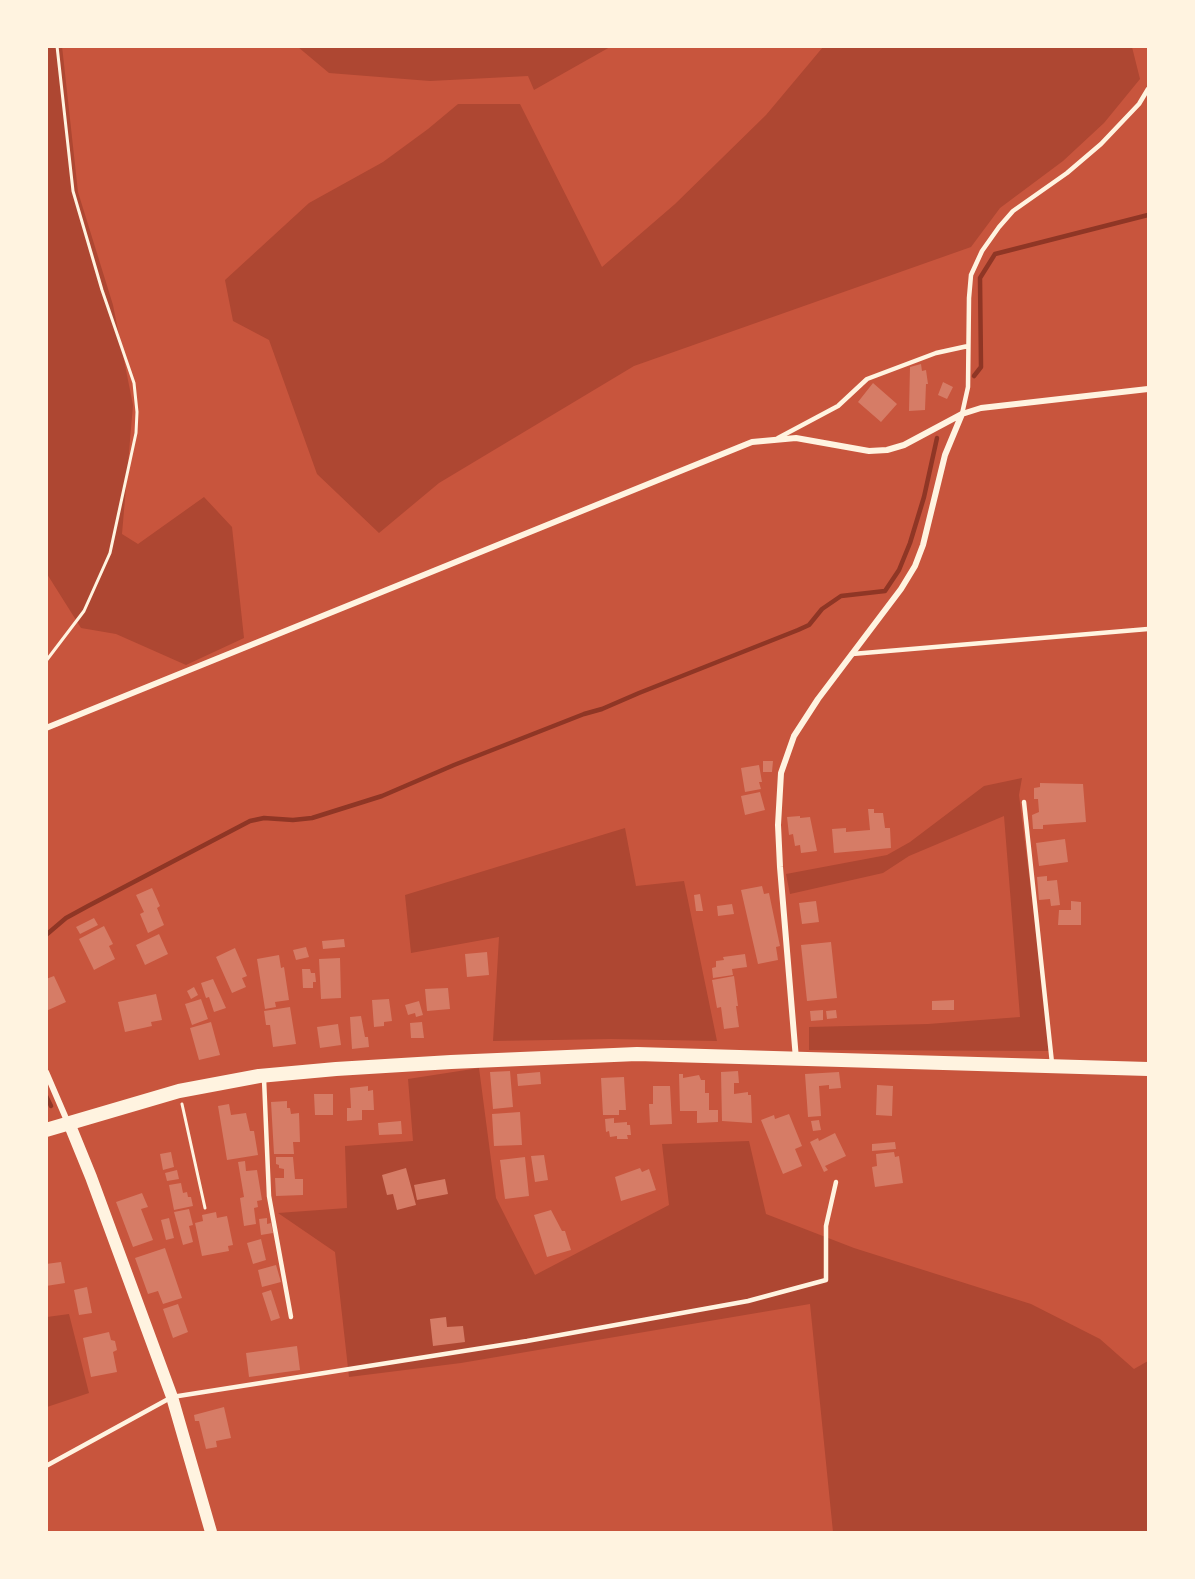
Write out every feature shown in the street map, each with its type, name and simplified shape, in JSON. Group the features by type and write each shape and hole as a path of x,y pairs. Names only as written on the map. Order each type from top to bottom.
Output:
{"highway":[{"path":"46,1130 179,1092 264,1076 336,1069 559,1056 637,1054 1149,1069"}],"main road":[{"path":"69,1123 172,1396 211,1533"}],"street":[{"path":"46,728 752,442 796,438 869,451 886,450 904,445 962,414 981,408 1149,389"},
{"path":"796,1059 780,867 778,825 782,773 794,736 818,699 901,589 915,566 924,545 945,455 962,414"},
{"path":"46,1072 69,1123"}],"lane":[{"path":"962,414 968,387 971,275 982,251 1013,211 1067,173 1101,144 1139,104 1149,89"},
{"path":"778,438 828,412 867,379 936,353 968,346"},
{"path":"852,654 1149,629"},
{"path":"1024,802 1053,1066"},
{"path":"264,1076 269,1196 291,1317"},
{"path":"46,1466 172,1396 515,1343 725,1306 826,1280 826,1226 836,1182"}],"path":[{"path":"46,661 84,611 110,553 136,433 137,412 134,382 102,290 73,190 57,46"},
{"path":"179,1092 205,1208"}],"shaded area":[{"path":"62,46 78,192 113,305 133,405 122,534 138,544 204,497 232,527 244,638 186,665 116,634 81,628 47,574 46,47"},
{"path":"298,47 610,47 534,90 528,76 430,81 329,73"},
{"path":"823,47 1132,47 1140,79 1104,123 1063,161 1000,208 971,247 634,366 439,483 379,533 317,474 269,340 233,321 225,280 309,203 383,162 458,104 520,104 602,267 675,204 766,115"},
{"path":"1022,778 1019,795 1051,1051 809,1050 809,1027 928,1024 1020,1017 1004,816 909,856 883,873 790,894 786,874 887,855 910,842 984,786"},
{"path":"625,828 636,886 684,881 717,1041 611,1039 493,1041 499,937 411,953 405,895"},
{"path":"479,1068 496,1198 535,1275 669,1205 662,1144 749,1141 766,1214 854,1248 1031,1304 1100,1339 1134,1369 1148,1361 1148,1532 833,1532 810,1304 461,1363 349,1377 335,1252 278,1213 347,1208 345,1146 413,1141 408,1079"},
{"path":"69,1314 89,1393 47,1407 47,1317"}],"building":[{"path":"921,364 922,371 926,370 928,384 926,384 925,410 909,411 910,367"},
{"path":"943,382 953,387 947,399 938,395"},
{"path":"873,383 897,404 881,422 858,402"},
{"path":"763,761 773,761 772,772 763,772"},
{"path":"759,765 761,789 745,792 741,768"},
{"path":"1040,783 1083,784 1086,822 1043,825 1043,829 1033,829 1032,815 1039,812 1038,799 1034,799 1034,788 1040,787"},
{"path":"760,792 765,810 745,815 741,796"},
{"path":"868,809 874,809 874,813 883,813 885,828 890,828 891,848 834,853 832,829 846,828 846,832 870,830"},
{"path":"800,816 800,818 810,817 817,851 801,853 800,845 795,846 793,834 789,835 787,817"},
{"path":"1065,839 1068,862 1039,866 1036,843"},
{"path":"1047,876 1047,881 1057,880 1060,905 1051,906 1050,899 1039,900 1037,877"},
{"path":"762,886 764,894 769,893 780,946 776,947 778,960 758,964 741,890"},
{"path":"152,888 160,906 157,908 164,925 148,933 140,914 144,912 136,895"},
{"path":"700,894 703,911 696,911 694,895"},
{"path":"816,901 819,922 802,924 799,903"},
{"path":"1071,901 1081,902 1081,925 1058,925 1059,910 1071,910"},
{"path":"732,904 734,914 718,916 717,906"},
{"path":"94,918 98,925 80,934 76,927"},
{"path":"104,926 113,944 109,946 115,959 94,970 79,939"},
{"path":"159,934 168,954 145,965 136,945"},
{"path":"344,939 345,947 323,949 322,941"},
{"path":"831,942 837,998 807,1001 801,945"},
{"path":"306,947 309,957 296,960 293,950"},
{"path":"235,948 247,976 242,978 246,987 232,993 216,957"},
{"path":"487,952 489,975 467,977 465,954"},
{"path":"745,954 747,967 732,969 733,975 713,978 712,968 716,967 716,961 724,960 723,957"},
{"path":"279,955 281,968 284,967 289,1000 275,1002 276,1007 265,1009 257,959"},
{"path":"340,958 341,998 321,999 319,959"},
{"path":"302,969 310,969 311,973 315,973 316,982 313,982 313,988 303,988"},
{"path":"54,976 66,1002 46,1011 46,979"},
{"path":"734,976 739,1027 724,1029 721,1007 717,1008 712,980"},
{"path":"213,979 226,1008 214,1012 201,983"},
{"path":"194,987 198,995 191,999 187,991"},
{"path":"448,988 450,1009 427,1011 425,989"},
{"path":"156,994 162,1020 151,1022 152,1026 125,1032 118,1002"},
{"path":"201,999 208,1019 192,1025 185,1004"},
{"path":"389,999 392,1021 384,1022 384,1026 374,1027 372,1000"},
{"path":"954,1000 954,1010 932,1010 932,1001"},
{"path":"419,1001 423,1015 416,1017 415,1013 408,1015 405,1005"},
{"path":"290,1007 296,1044 273,1047 270,1025 266,1025 264,1011"},
{"path":"823,1010 823,1020 811,1021 810,1011"},
{"path":"836,1010 837,1018 827,1019 826,1011"},
{"path":"361,1016 369,1047 352,1049 350,1017"},
{"path":"211,1022 220,1055 199,1060 190,1028"},
{"path":"422,1022 424,1038 411,1038 410,1023"},
{"path":"338,1024 341,1045 320,1048 317,1027"},
{"path":"510,1071 513,1107 493,1109 490,1072"},
{"path":"738,1071 739,1083 734,1083 734,1094 748,1092 748,1095 751,1095 752,1123 722,1121 721,1072"},
{"path":"540,1072 541,1084 518,1086 517,1074"},
{"path":"839,1072 841,1088 829,1089 829,1085 819,1086 821,1116 808,1117 805,1074"},
{"path":"679,1074 683,1074 683,1078 699,1075 701,1080 705,1080 705,1093 709,1093 709,1110 718,1110 718,1122 697,1123 697,1111 680,1111"},
{"path":"624,1077 626,1110 619,1110 619,1115 603,1115 601,1078"},
{"path":"877,1085 893,1086 892,1116 876,1115"},
{"path":"368,1086 368,1091 373,1090 374,1110 362,1110 362,1120 347,1121 347,1108 351,1108 350,1088"},
{"path":"653,1086 670,1086 672,1124 650,1125 649,1104 653,1104"},
{"path":"314,1094 333,1094 333,1115 315,1115"},
{"path":"287,1101 287,1108 290,1108 291,1114 299,1113 300,1142 293,1142 294,1154 274,1154 271,1102"},
{"path":"229,1104 231,1115 246,1113 250,1131 254,1131 258,1155 227,1160 218,1106"},
{"path":"520,1112 522,1145 494,1146 492,1114"},
{"path":"789,1114 802,1146 795,1149 802,1166 783,1174 761,1120 774,1115 775,1119"},
{"path":"614,1118 614,1123 627,1122 627,1125 630,1125 631,1135 627,1135 628,1139 610,1137 609,1131 606,1132 605,1119"},
{"path":"819,1120 821,1130 813,1131 811,1121"},
{"path":"401,1121 402,1134 379,1135 378,1123"},
{"path":"835,1133 846,1156 825,1166 828,1170 824,1172 810,1142 818,1138 819,1141"},
{"path":"895,1142 896,1149 872,1151 872,1144"},
{"path":"171,1152 174,1167 163,1170 160,1154"},
{"path":"894,1152 895,1157 899,1156 903,1183 875,1187 872,1167 877,1166 876,1154"},
{"path":"544,1155 548,1180 535,1182 531,1156"},
{"path":"276,1157 293,1157 295,1179 303,1179 303,1195 276,1196 275,1178 284,1178 284,1169 279,1168 276,1164"},
{"path":"525,1157 529,1196 505,1199 500,1160"},
{"path":"245,1161 246,1171 257,1170 262,1200 257,1201 258,1207 254,1208 256,1224 244,1226 240,1198 244,1197 238,1162"},
{"path":"406,1168 416,1205 397,1210 393,1194 387,1195 382,1175"},
{"path":"640,1168 642,1172 649,1169 656,1190 621,1201 615,1177"},
{"path":"177,1170 179,1179 167,1181 165,1173"},
{"path":"445,1179 448,1194 417,1200 414,1185"},
{"path":"181,1183 183,1193 187,1192 188,1197 191,1197 193,1206 174,1210 169,1185"},
{"path":"142,1193 148,1207 141,1209 153,1240 133,1247 116,1202"},
{"path":"189,1209 193,1225 189,1226 193,1242 183,1245 174,1212"},
{"path":"551,1210 562,1231 565,1231 571,1250 547,1257 534,1215"},
{"path":"216,1212 217,1218 227,1216 233,1245 228,1246 229,1251 202,1256 195,1223 203,1221 202,1215"},
{"path":"169,1218 174,1238 166,1240 161,1220"},
{"path":"267,1218 267,1224 271,1223 273,1233 261,1235 259,1219"},
{"path":"261,1239 266,1260 253,1264 247,1243"},
{"path":"165,1248 182,1298 163,1304 158,1291 148,1294 135,1258"},
{"path":"61,1262 65,1283 46,1286 46,1264"},
{"path":"276,1265 281,1282 262,1287 258,1270"},
{"path":"87,1287 92,1313 79,1315 74,1290"},
{"path":"271,1290 280,1318 271,1321 262,1293"},
{"path":"178,1304 188,1332 173,1338 163,1309"},
{"path":"446,1317 447,1327 463,1326 465,1342 433,1346 430,1319"},
{"path":"109,1332 111,1340 115,1341 117,1350 113,1352 117,1372 91,1377 83,1338"},
{"path":"297,1346 300,1370 249,1377 246,1353"},
{"path":"224,1407 231,1438 216,1441 217,1447 206,1449 199,1421 195,1421 194,1415"}],"waterway":[{"path":"974,376 981,367 980,278 995,254 1148,215"},
{"path":"46,935 66,918 250,821 264,818 293,820 312,818 382,796 454,765 602,709 798,630 809,625 822,609 841,596 885,591 899,570 910,543 924,497 937,438"},
{"path":"46,1096 51,1106"}]}
